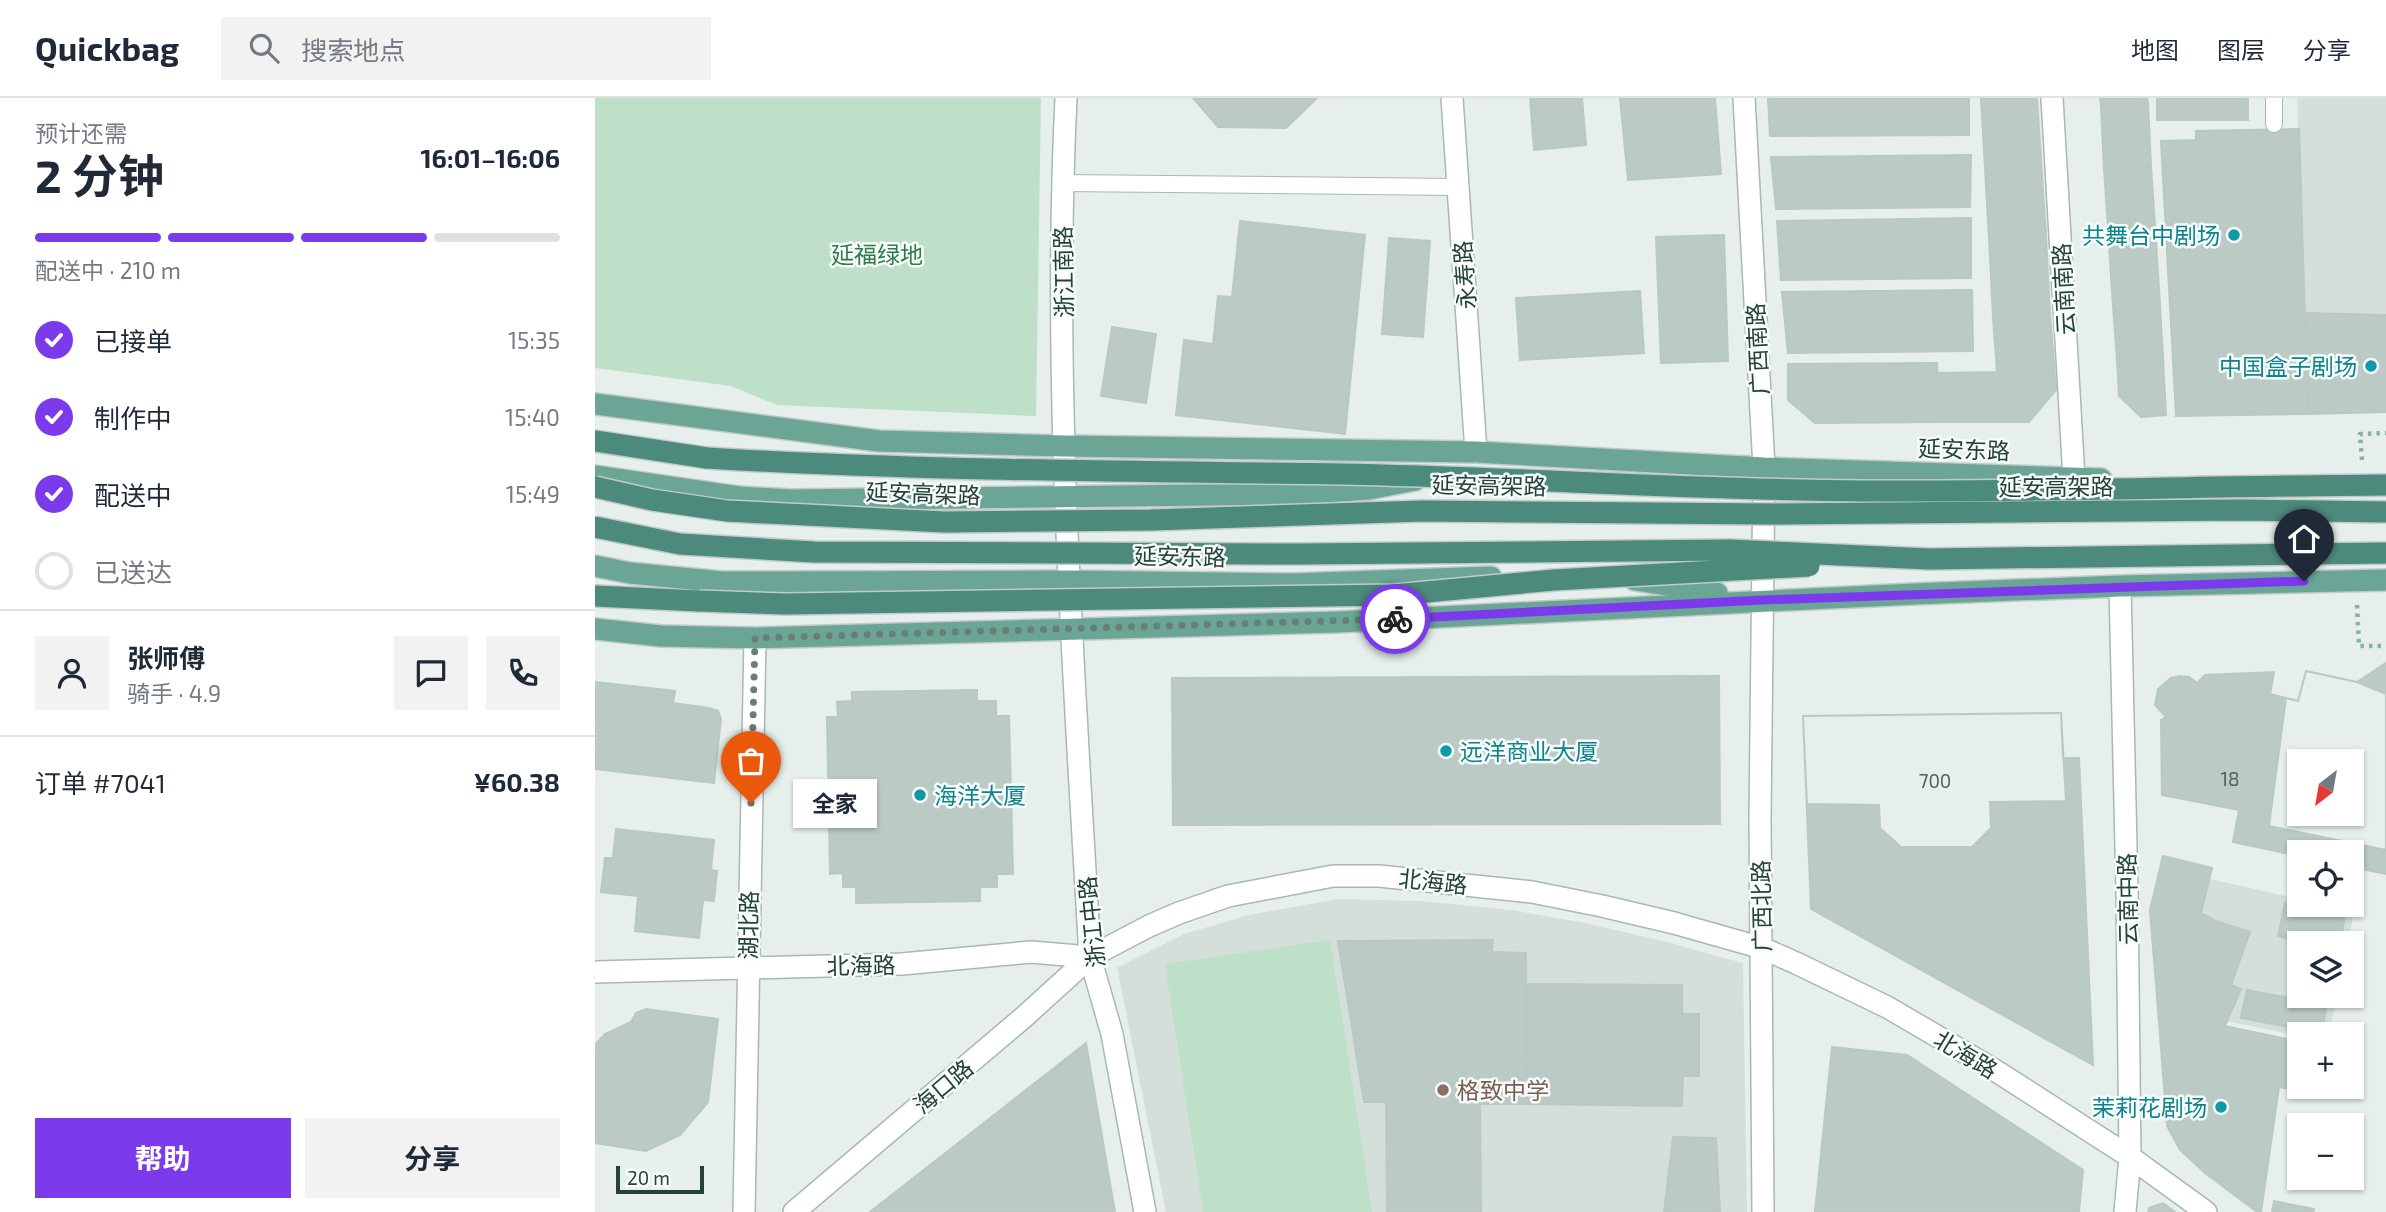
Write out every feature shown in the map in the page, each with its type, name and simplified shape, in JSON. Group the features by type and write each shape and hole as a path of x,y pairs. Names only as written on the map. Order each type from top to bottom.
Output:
{"highway":[{"path":"595,441 706,458"},
{"path":"595,453 961,470 1344,474 1665,487 1863,491 2386,485"},
{"name":"延安高架路","path":"595,487 652,500 727,512 944,522 1151,520 1422,511 1757,514 2243,510 2386,512"},
{"path":"595,527 680,544 814,552 1300,554 1730,550 1929,559"},
{"path":"595,596 785,604 1394,595 1554,580 1929,559 2386,553"}],"main road":[{"name":"延安东路","path":"595,404 879,441 1476,452 1764,468 2074,479 2248,481 2386,475"},
{"name":"延安东路","path":"595,476 739,497 791,500 1298,494 1369,489 1541,455"},
{"name":"延安东路","path":"595,566 629,573 722,582 1069,581 1291,584 1589,573 1762,600"},
{"name":"延安东路","path":"595,629 661,636 755,638 1336,622 1762,600 2120,586 2386,580"}],"street":[{"name":"浙江南路","path":"1066,98 1062,183 1067,496"},
{"name":"永寿路","path":"1452,98 1476,452"},
{"name":"广西南路","path":"1744,98 1764,468 1762,600"},
{"name":"云南南路","path":"2052,98 2074,479"},
{"name":"浙江中路","path":"1067,496 1071,628 1090,957 1112,1034 1145,1212"},
{"name":"云南中路","path":"2120,586 2130,1157 2125,1212"},
{"name":"广西北路","path":"1762,600 1760,818 1763,1212"},
{"name":"湖北路","path":"744,1212 755,638"},
{"name":"北海路","path":"595,972 902,964 1031,952 1090,957 1149,926 1191,908 1228,896 1333,876 1379,876 1532,892 1662,920 1762,948 1887,1007 1993,1069 2130,1157 2206,1212"},
{"name":"海口路","path":"794,1212 1024,1017 1090,957"}],"lane":[{"path":"2274,98 2274,124"},
{"path":"1062,183 1458,187"}],"path":[{"path":"2363,478 2360,435 2386,433"},
{"path":"2356,579 2359,646 2386,646"}],"shaded area":[{"path":"2297,98 2386,98 2386,412 2308,414"},
{"path":"2162,855 2212,868 2210,879 2287,896 2287,917 2353,917 2350,931 2287,931 2287,1008 2334,1008 2332,1022 2287,1022 2287,1034 2227,1021 2241,989 2231,985 2250,932 2183,908 2180,918 2150,910"},
{"name":"格致中学","path":"1338,899 1420,901 1512,910 1585,923 1743,963 1747,1212 1166,1212 1117,968 1184,934 1249,915"}],"green space":[{"name":"延福绿地","path":"595,98 1041,98 1036,416 777,405 731,386 595,368"},
{"path":"1330,940 1372,1212 1203,1212 1165,964"}],"building":[{"path":"1193,98 1317,98 1286,128 1218,127"},
{"path":"1530,98 1582,98 1586,145 1534,150"},
{"path":"1620,98 1715,98 1721,174 1628,180"},
{"path":"1768,98 1969,98 1969,135 1770,136"},
{"path":"1981,98 2037,98 2046,236 1989,238"},
{"path":"2100,98 2147,98 2148,103 2101,106"},
{"path":"2157,98 2248,98 2248,120 2157,120"},
{"path":"2148,103 2151,167 2104,169 2101,106"},
{"path":"2299,129 2308,414 2176,416 2161,141 2196,140 2196,131"},
{"path":"1971,155 1970,207 1776,209 1771,157"},
{"path":"2151,167 2155,226 2108,228 2104,169"},
{"path":"1971,218 1971,278 1781,280 1777,221"},
{"path":"1240,221 1365,235 1345,434 1176,415 1184,340 1213,344 1218,296 1232,297"},
{"path":"2155,226 2159,289 2112,292 2108,228"},
{"path":"1724,235 1728,361 1661,363 1656,237"},
{"path":"2046,236 2050,314 1993,317 1989,238"},
{"path":"1389,238 1430,241 1423,337 1382,334"},
{"path":"2159,289 2163,358 2117,360 2112,292"},
{"path":"1972,290 1973,351 1788,353 1782,292"},
{"path":"1640,291 1644,353 1520,360 1516,298"},
{"path":"2305,313 2386,315 2386,412 2308,414"},
{"path":"2050,314 2056,390 2029,422 1940,422 1937,373 1997,372 1993,317"},
{"path":"1112,327 1156,334 1146,403 1101,396"},
{"path":"2163,358 2166,415 2141,417 2119,396 2117,360"},
{"path":"1937,363 1940,422 1815,423 1788,400 1788,364"},
{"path":"2386,663 2386,874 2364,869 2364,840 2287,840 2287,853 2233,842 2239,810 2162,795 2161,720 2166,717 2155,705 2158,689 2171,678 2180,676 2189,677 2197,683 2205,675 2274,672 2270,694 2298,701 2306,671 2357,682"},
{"path":"2306,671 2357,682 2386,694 2386,850 2364,845 2364,840 2337,840 2269,826 2286,698 2298,701"},
{"name":"远洋商业大厦","path":"1719,676 1720,824 1173,825 1172,678"},
{"path":"595,682 675,691 673,703 718,711 721,719 714,783 595,769"},
{"name":"海洋大厦","path":"977,690 977,701 996,701 996,716 1009,716 1013,874 997,874 997,887 980,887 980,901 856,903 856,887 843,887 843,873 830,874 827,717 838,717 837,702 852,701 852,692"},
{"path":"2061,713 2066,801 1990,802 1991,828 1972,847 1901,847 1880,828 1879,805 1807,804 1803,716"},
{"path":"2061,713 2063,758 2079,758 2093,1065 1811,909 1803,716"},
{"path":"616,829 714,840 711,870 717,871 714,901 703,900 699,938 635,931 638,896 601,892 605,858 613,858"},
{"path":"2163,856 2212,868 2201,913 2182,908 2180,918 2150,910"},
{"path":"2285,903 2287,917 2345,917 2342,931 2287,931 2287,938 2278,936"},
{"path":"2182,908 2201,913 2216,921 2189,1028 2159,1022 2150,910 2180,918"},
{"path":"2216,921 2250,932 2231,985 2241,989 2225,1026 2214,1033 2189,1028"},
{"path":"1493,940 1492,952 1526,953 1527,1104 1480,1104 1481,1212 1387,1212 1386,1102 1364,1102 1338,941"},
{"path":"1527,984 1682,985 1682,1014 1699,1014 1699,1076 1683,1076 1682,1106 1527,1104"},
{"path":"2247,990 2287,998 2287,1008 2326,1008 2323,1022 2287,1022 2287,1027 2241,1018"},
{"path":"646,1009 718,1019 708,1102 680,1135 646,1151 595,1143 595,1045 605,1034 631,1022 636,1013"},
{"name":"茉莉花剧场","path":"2159,1022 2214,1033 2225,1026 2287,1039 2287,1088 2279,1087 2261,1212 2257,1212 2205,1173 2180,1150 2167,1126"},
{"path":"1086,1043 1115,1212 870,1212"},
{"path":"1832,1047 1907,1055 2083,1170 2079,1212 1815,1212"},
{"path":"1673,1137 1716,1138 1720,1212 1664,1212"},
{"path":"2274,1201 2314,1209 2313,1212 2272,1212"},
{"path":"2163,1203 2175,1212 2148,1212 2149,1208"}],"way so far":[{"path":"751,803 755,638 1395,619"}],"place":[{"name":"共舞台中剧场","path":"2234,235"},
{"name":"中国盒子剧场","path":"2371,366"},
{"name":"远洋商业大厦","path":"1446,751"},
{"name":"海洋大厦","path":"920,795"},
{"name":"全家","path":"751,803"},
{"name":"格致中学","path":"1443,1090"},
{"name":"茉莉花剧场","path":"2221,1107"}],"route":[{"path":"1395,619 1762,600 2304,581"}]}
